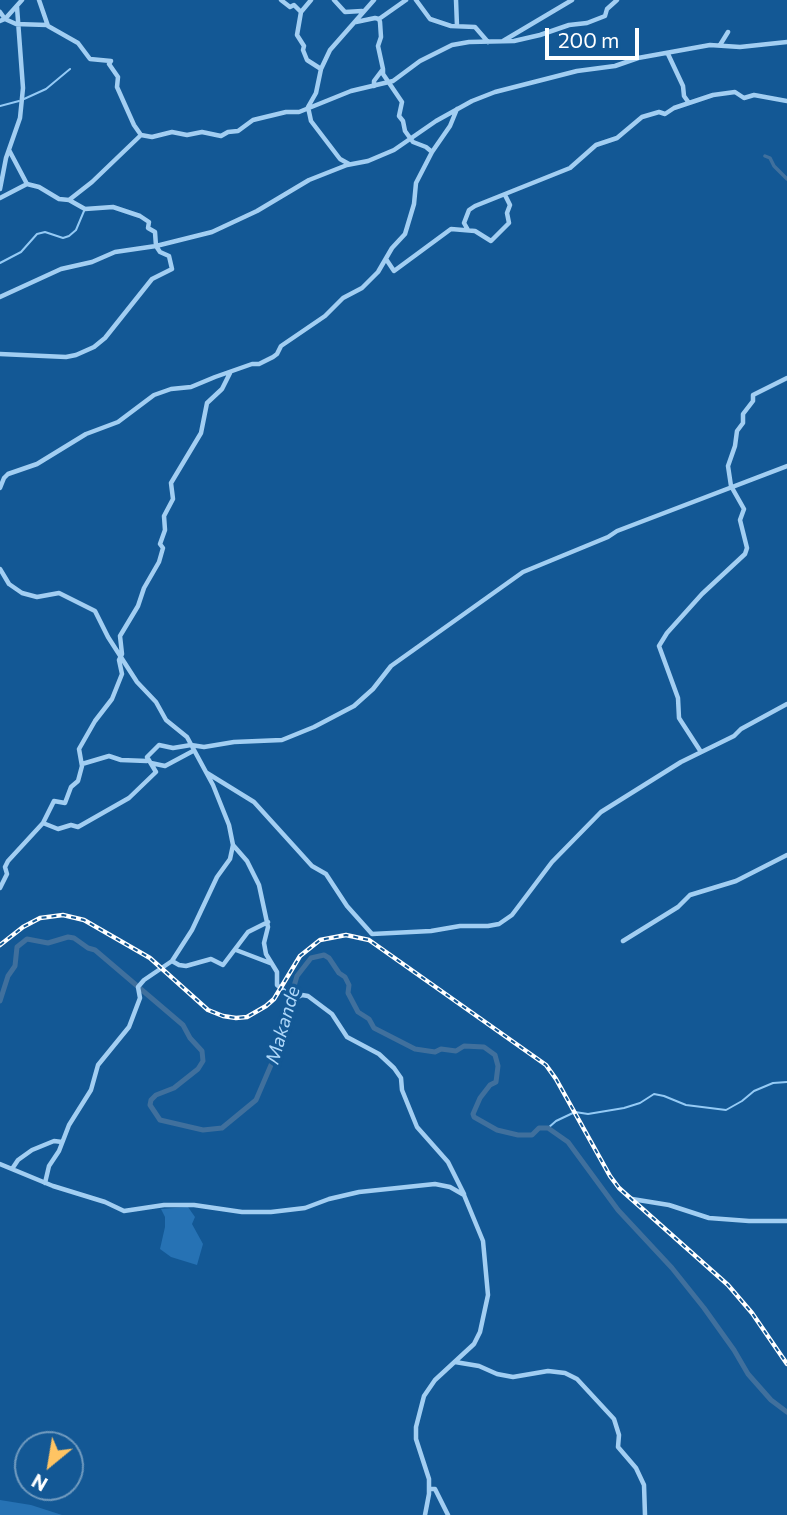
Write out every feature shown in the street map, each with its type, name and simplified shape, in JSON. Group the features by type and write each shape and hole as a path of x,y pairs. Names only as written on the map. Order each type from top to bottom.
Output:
{"street":[{"path":"2,20 22,0"},
{"path":"39,0 48,26"},
{"path":"281,0 290,7 294,5 301,12"},
{"path":"311,0 301,12 298,37 304,46 307,60 321,69"},
{"path":"334,0 345,12 363,12"},
{"path":"351,165 340,159 310,121 308,107 316,93 321,69 330,50 374,0"},
{"path":"355,22 379,19 406,0"},
{"path":"416,0 430,19 457,26 475,27 488,42"},
{"path":"456,0 457,26"},
{"path":"502,41 572,0"},
{"path":"141,135 152,137 173,132 187,135 202,132 221,136 238,131 253,120 286,112 299,112 351,90 391,82 420,61 452,45 531,38 569,25 587,23 605,16 607,9 617,0"},
{"path":"0,189 9,150 19,127 23,89 16,7"},
{"path":"0,12 2,20"},
{"path":"379,19 381,37 378,46 383,74 391,82 402,102 400,116 410,139 432,152"},
{"path":"2,20 16,24 48,26 78,43 90,59 111,61 109,64 118,77 117,87 141,135"},
{"path":"720,46 727,32"},
{"path":"0,297 66,267 92,262 122,250 156,246 212,232 257,211 304,182 384,155 457,108 495,92 577,71 615,66 638,58 710,45 740,47 787,42"},
{"path":"668,53 689,103"},
{"path":"374,86 374,81 383,69"},
{"path":"468,230 464,222 469,210 540,178 551,177 570,168 596,145 617,138 642,117 659,112 665,114 703,97 735,92 744,98 754,95 787,101"},
{"path":"0,488 8,474 37,464 86,434 120,421 154,395 171,389 191,387 258,364 277,354 281,346 325,316 343,298 362,288 378,272 405,234 414,204 416,183 432,152 450,126 457,108"},
{"path":"69,200 130,148 141,135"},
{"path":"9,150 27,184"},
{"path":"0,198 27,184 85,209 113,207 141,216 149,222 148,228 155,232 156,246 160,253 169,255 172,270 152,279 97,345 66,357 0,354"},
{"path":"386,259 394,271 451,229 475,231 491,241 509,223 507,214 510,205 505,195"},
{"path":"0,888 7,874 5,867 8,861 43,823 55,800 65,802 71,787 78,781 82,764 79,749 94,721 116,690 122,672 119,661 120,636 138,606 142,591 163,550 160,544 165,532 163,519 173,499 171,483 201,433 207,403 222,389 231,373"},
{"path":"701,752 679,718 678,698 659,646 667,633 702,594 739,561 747,548 740,524 743,506 732,486 728,466 737,431 743,423 744,411 753,401 753,395 787,378"},
{"path":"43,823 59,829 71,825 78,828 90,822 143,786 156,771 148,762 147,755 159,745 192,748 282,740 314,727 354,706 373,689 391,666 523,572 617,531 787,466"},
{"path":"0,569 9,584 22,593 37,597 56,592 92,607 132,676 154,700 166,720 187,737 229,825 233,845 230,859 217,877 192,930 172,961 138,986 140,998 130,1024 99,1063 91,1090 48,1168 45,1183"},
{"path":"206,773 254,802 312,866 324,872 369,933 374,935 499,924 516,911 552,862 601,812 787,704"},
{"path":"82,764 109,756 165,765 192,748"},
{"path":"233,845 254,874 268,922 264,942 277,972 277,984 294,999 302,995 308,996 334,1016 349,1038 379,1054 394,1068 401,1078 402,1090 417,1127 448,1162 483,1241 488,1295 479,1336 466,1354 426,1391 416,1427 416,1443 428,1473 429,1489 425,1515"},
{"path":"623,941 678,907 690,895 736,881 787,855"},
{"path":"172,961 186,966 211,959 222,965 248,932 268,922"},
{"path":"236,950 271,963"},
{"path":"12,1169 18,1160 32,1150 54,1141 62,1142"},
{"path":"0,1164 124,1211 164,1205 194,1205 242,1212 279,1211 305,1208 359,1192 435,1184 464,1195"},
{"path":"632,1199 669,1205 709,1218 787,1221"},
{"path":"455,1362 479,1366 513,1377 548,1371 565,1373 577,1379 614,1419 618,1430 618,1447 636,1468 644,1485 645,1515"},
{"path":"429,1489 435,1489 448,1515"}],"shaded area":[{"path":"188,1207 195,1217 192,1224 203,1244 197,1265 171,1257 160,1249 165,1227 165,1217 161,1209"},
{"path":"0,1500 31,1505 62,1515 0,1515"}],"waterway":[{"path":"24,99 46,89 70,69"},
{"path":"0,106 19,101"},
{"path":"765,156 770,158 787,179"},
{"path":"0,263 21,252 37,234 45,232 63,238 69,236 76,230 84,211"},
{"name":"Makande","path":"0,1001 8,976 15,966 17,947 27,939 48,943 68,937 95,950 183,1025 202,1051 203,1061 198,1069 174,1088 156,1095 151,1100 150,1105 160,1120 203,1130 222,1128 256,1100 294,999 292,993 297,976 311,958 324,955 345,977 349,985 348,993 358,1012 369,1019 374,1028 415,1049 435,1052 441,1049 456,1051 464,1046 484,1047 495,1055 498,1066 496,1082 490,1085 480,1098 474,1117 497,1130 518,1135 532,1135 539,1128 548,1128 568,1142 618,1210 672,1268 704,1308 748,1374 771,1400 787,1412"},
{"path":"548,1128 575,1112 588,1114 624,1108 640,1103 654,1094 686,1105 726,1110 754,1091 773,1083 787,1082"}],"railway":[{"path":"0,945 40,918 63,915 84,920 150,958 208,1010 236,1018 247,1017 274,999 300,956 320,940 346,935 369,940 546,1065 619,1188 728,1285 752,1313 787,1364"}]}
